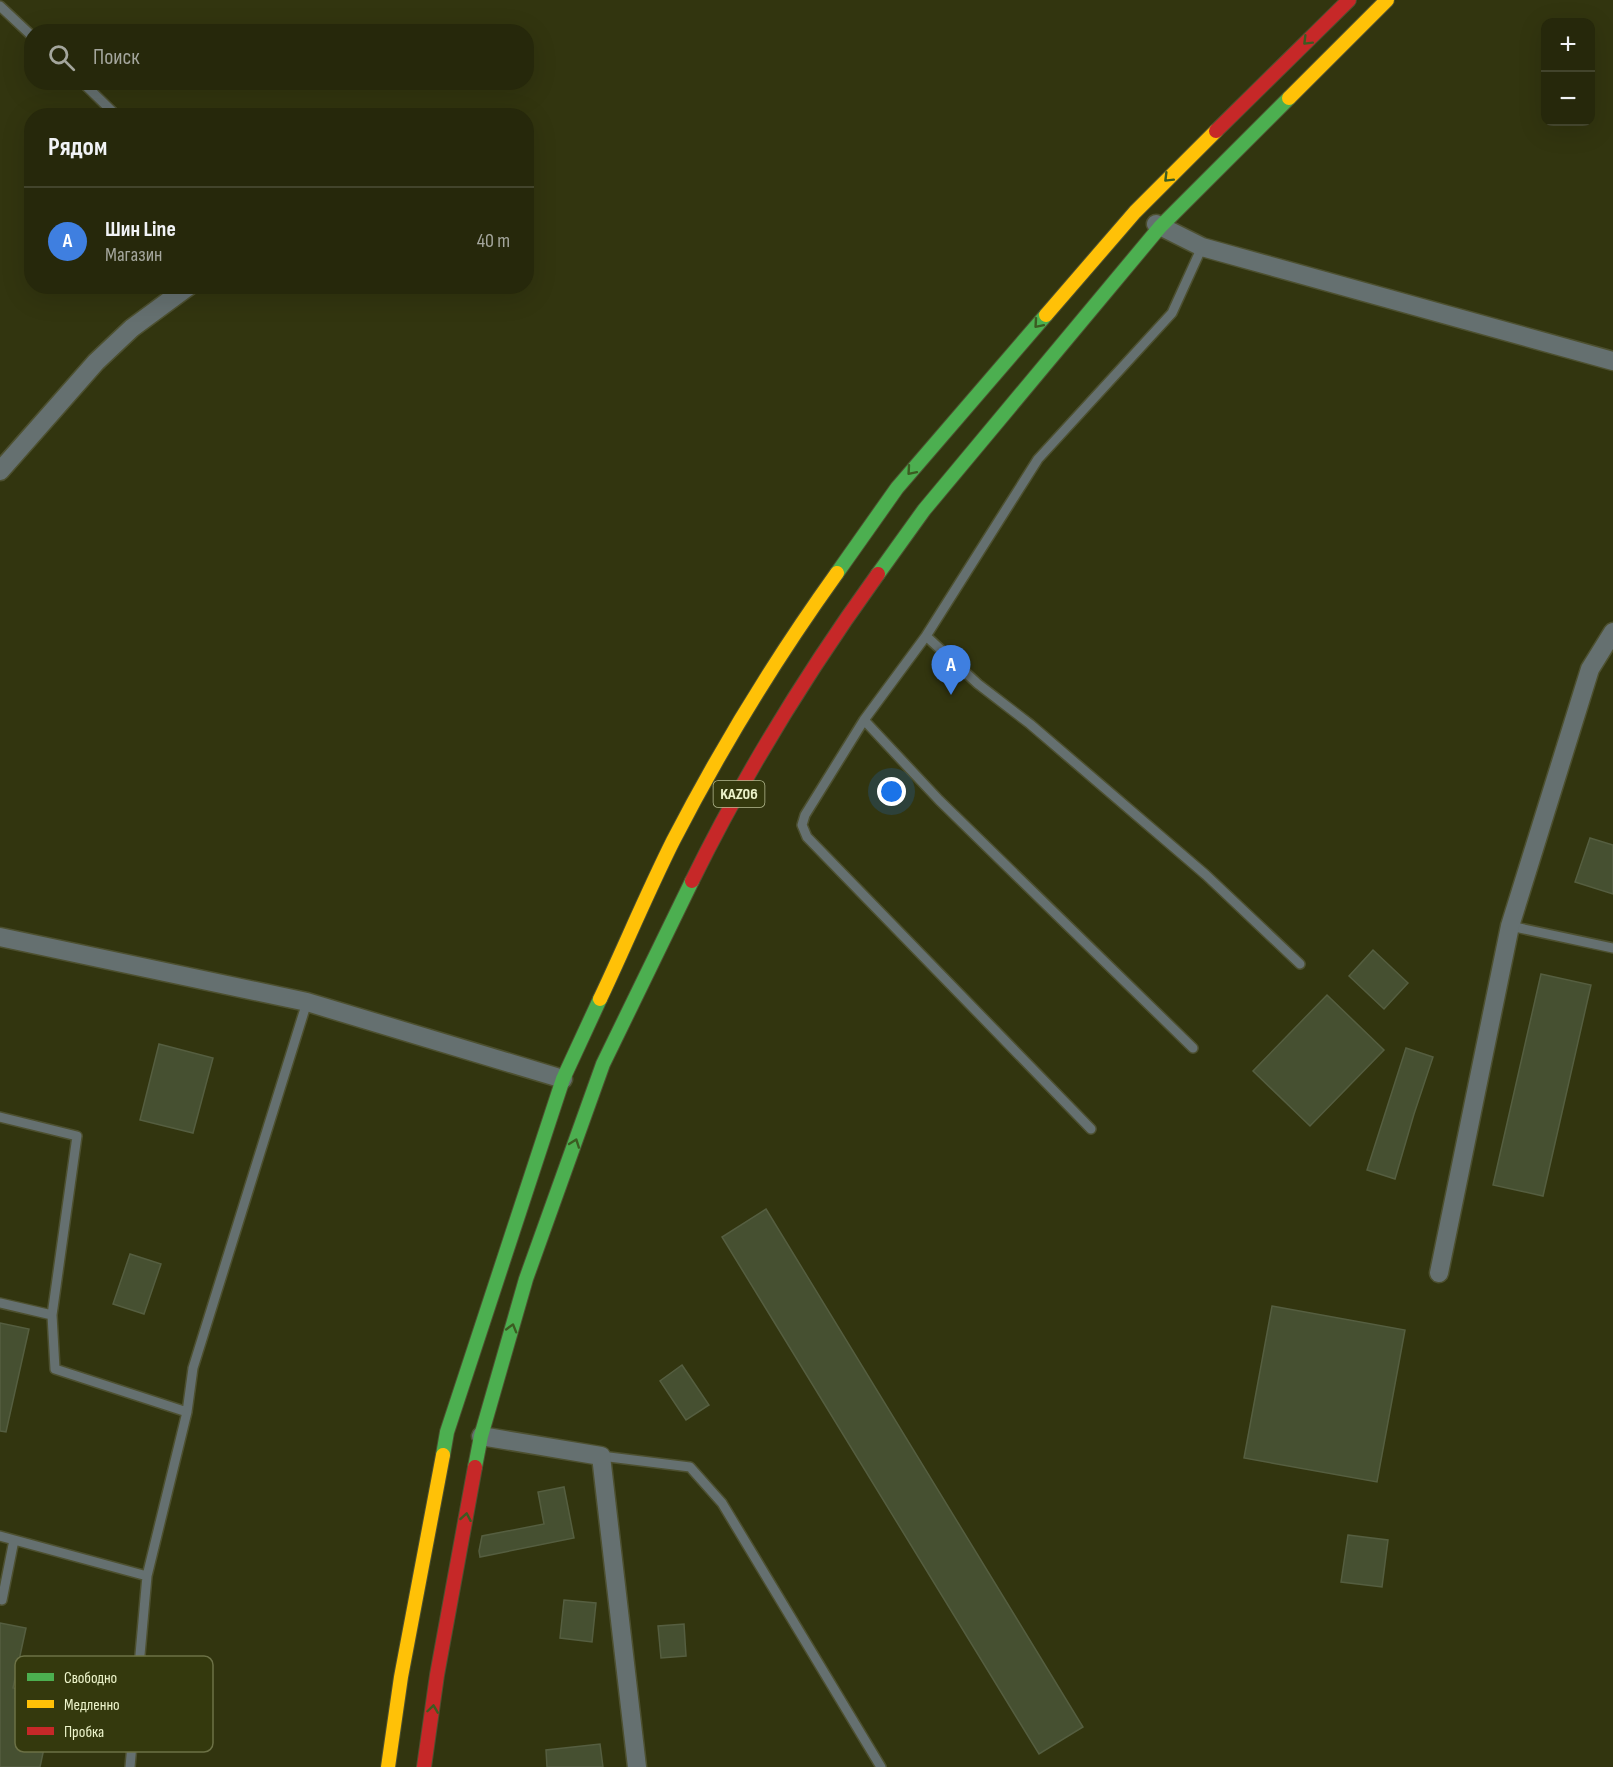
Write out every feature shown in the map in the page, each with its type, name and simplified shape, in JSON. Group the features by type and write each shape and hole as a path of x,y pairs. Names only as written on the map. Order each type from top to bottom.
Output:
{"highway":[{"name":"KАZ06","path":"388,1767 401,1677 447,1432 563,1079 673,842 738,724 822,593 897,488 1135,212 1349,0"},
{"name":"KАZ06","path":"424,1767 437,1675 481,1436 526,1279 603,1064 703,859 762,751 795,697 850,612 924,510 1161,227 1387,0"}],"street":[{"path":"1135,212 1202,247 1613,361"},
{"path":"0,471 96,362 132,328 178,294"},
{"path":"1439,1273 1510,926 1590,669 1613,632"},
{"path":"0,937 307,1002 563,1079"},
{"path":"481,1436 601,1456 637,1767"}],"lane":[{"path":"0,6 24,28"},
{"path":"90,90 109,108"},
{"path":"1091,1129 807,837 802,825 805,814 864,720 926,636 1038,459 1172,313 1202,247"},
{"path":"926,636 978,684 1030,724 1206,875 1300,964"},
{"path":"864,720 939,800 1193,1048"},
{"path":"1510,926 1613,948"},
{"path":"140,1656 147,1576 187,1412 193,1368 307,1002"},
{"path":"0,1117 77,1136 52,1315 55,1369 187,1412"},
{"path":"0,1303 52,1315"},
{"path":"601,1456 690,1467 722,1503 881,1767"},
{"path":"0,1536 147,1576"},
{"path":"3,1600 14,1540"},
{"path":"130,1767 131,1752"}],"building":[{"path":"1590,838 1613,845 1613,894 1575,882"},
{"path":"1373,950 1408,983 1384,1009 1349,976"},
{"path":"1541,974 1591,985 1543,1196 1493,1185"},
{"path":"1327,995 1384,1050 1310,1126 1253,1071"},
{"path":"159,1044 213,1058 193,1133 140,1120"},
{"path":"1406,1048 1433,1057 1395,1179 1367,1170"},
{"path":"766,1209 1083,1727 1039,1754 722,1237"},
{"path":"130,1254 161,1264 144,1314 113,1304"},
{"path":"1272,1306 1405,1330 1377,1482 1244,1458"},
{"path":"0,1323 29,1329 6,1432 0,1431"},
{"path":"682,1365 709,1405 686,1420 660,1381"},
{"path":"564,1487 574,1538 480,1557 482,1536 544,1524 538,1492"},
{"path":"1348,1535 1388,1540 1382,1587 1341,1582"},
{"path":"564,1600 596,1603 592,1642 560,1638"},
{"path":"0,1623 26,1628 20,1656 15,1656 13,1688 15,1688 15,1752 43,1752 40,1767 0,1767"},
{"path":"684,1624 686,1656 661,1658 658,1626"},
{"path":"600,1744 603,1767 547,1767 546,1750"}],"traffic: fast":[{"path":"878,574 924,510 1160,227 1289,98"},
{"path":"837,573 897,488 1046,315"},
{"path":"475,1467 481,1436 526,1279 603,1064 692,881"},
{"path":"443,1455 447,1432 563,1079 600,999"}],"traffic: slow":[{"path":"1289,98 1387,0"},
{"path":"1046,315 1135,212 1216,131"},
{"path":"600,999 663,861 691,806 750,704 837,573"},
{"path":"388,1767 401,1677 443,1455"}],"traffic: jam":[{"path":"1216,131 1349,0"},
{"path":"692,881 734,801 802,685 878,574"},
{"path":"424,1767 437,1675 475,1467"}],"place":[{"name":"Шин Line","path":"951,695"}]}
